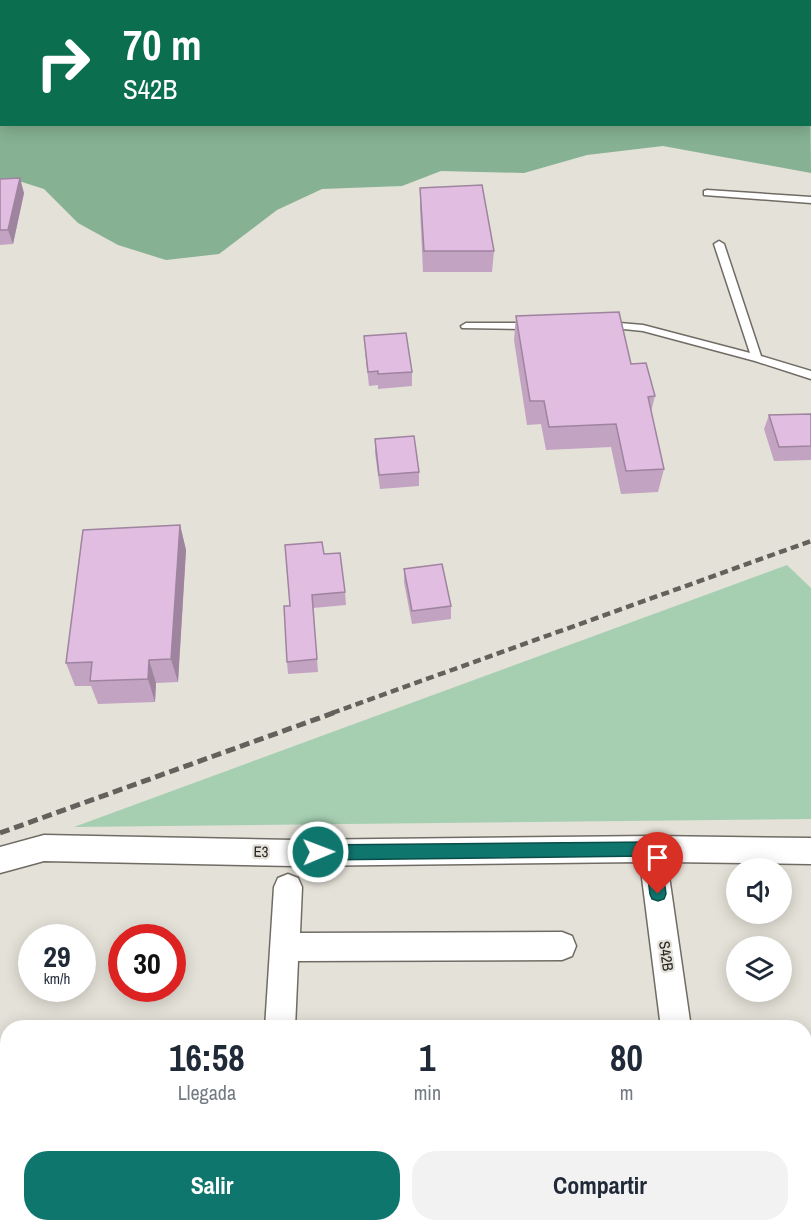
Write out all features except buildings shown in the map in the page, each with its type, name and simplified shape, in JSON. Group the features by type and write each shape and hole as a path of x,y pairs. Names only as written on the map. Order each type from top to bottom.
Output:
{"street":[{"name":"E3","path":"0,860 44,848 294,853 652,849 811,851"},
{"name":"S42B","path":"652,849 675,1020"},
{"path":"280,1020 288,887"},
{"path":"284,946 562,946"}],"lane":[{"path":"708,193 811,200"},
{"path":"719,244 757,358"},
{"path":"593,325 643,328 757,358 811,375"},
{"path":"466,326 547,326"}],"green space":[{"path":"0,126 811,126 811,173 663,146 587,155 524,173 441,171 402,186 322,189 277,210 219,254 166,260 118,245 78,223 44,189 22,182 0,190"},
{"path":"787,565 811,588 811,819 74,827"}],"railway":[{"path":"332,713 811,541"},
{"path":"0,833 336,712"}],"route":[{"path":"318,852 652,849 658,894"}]}
